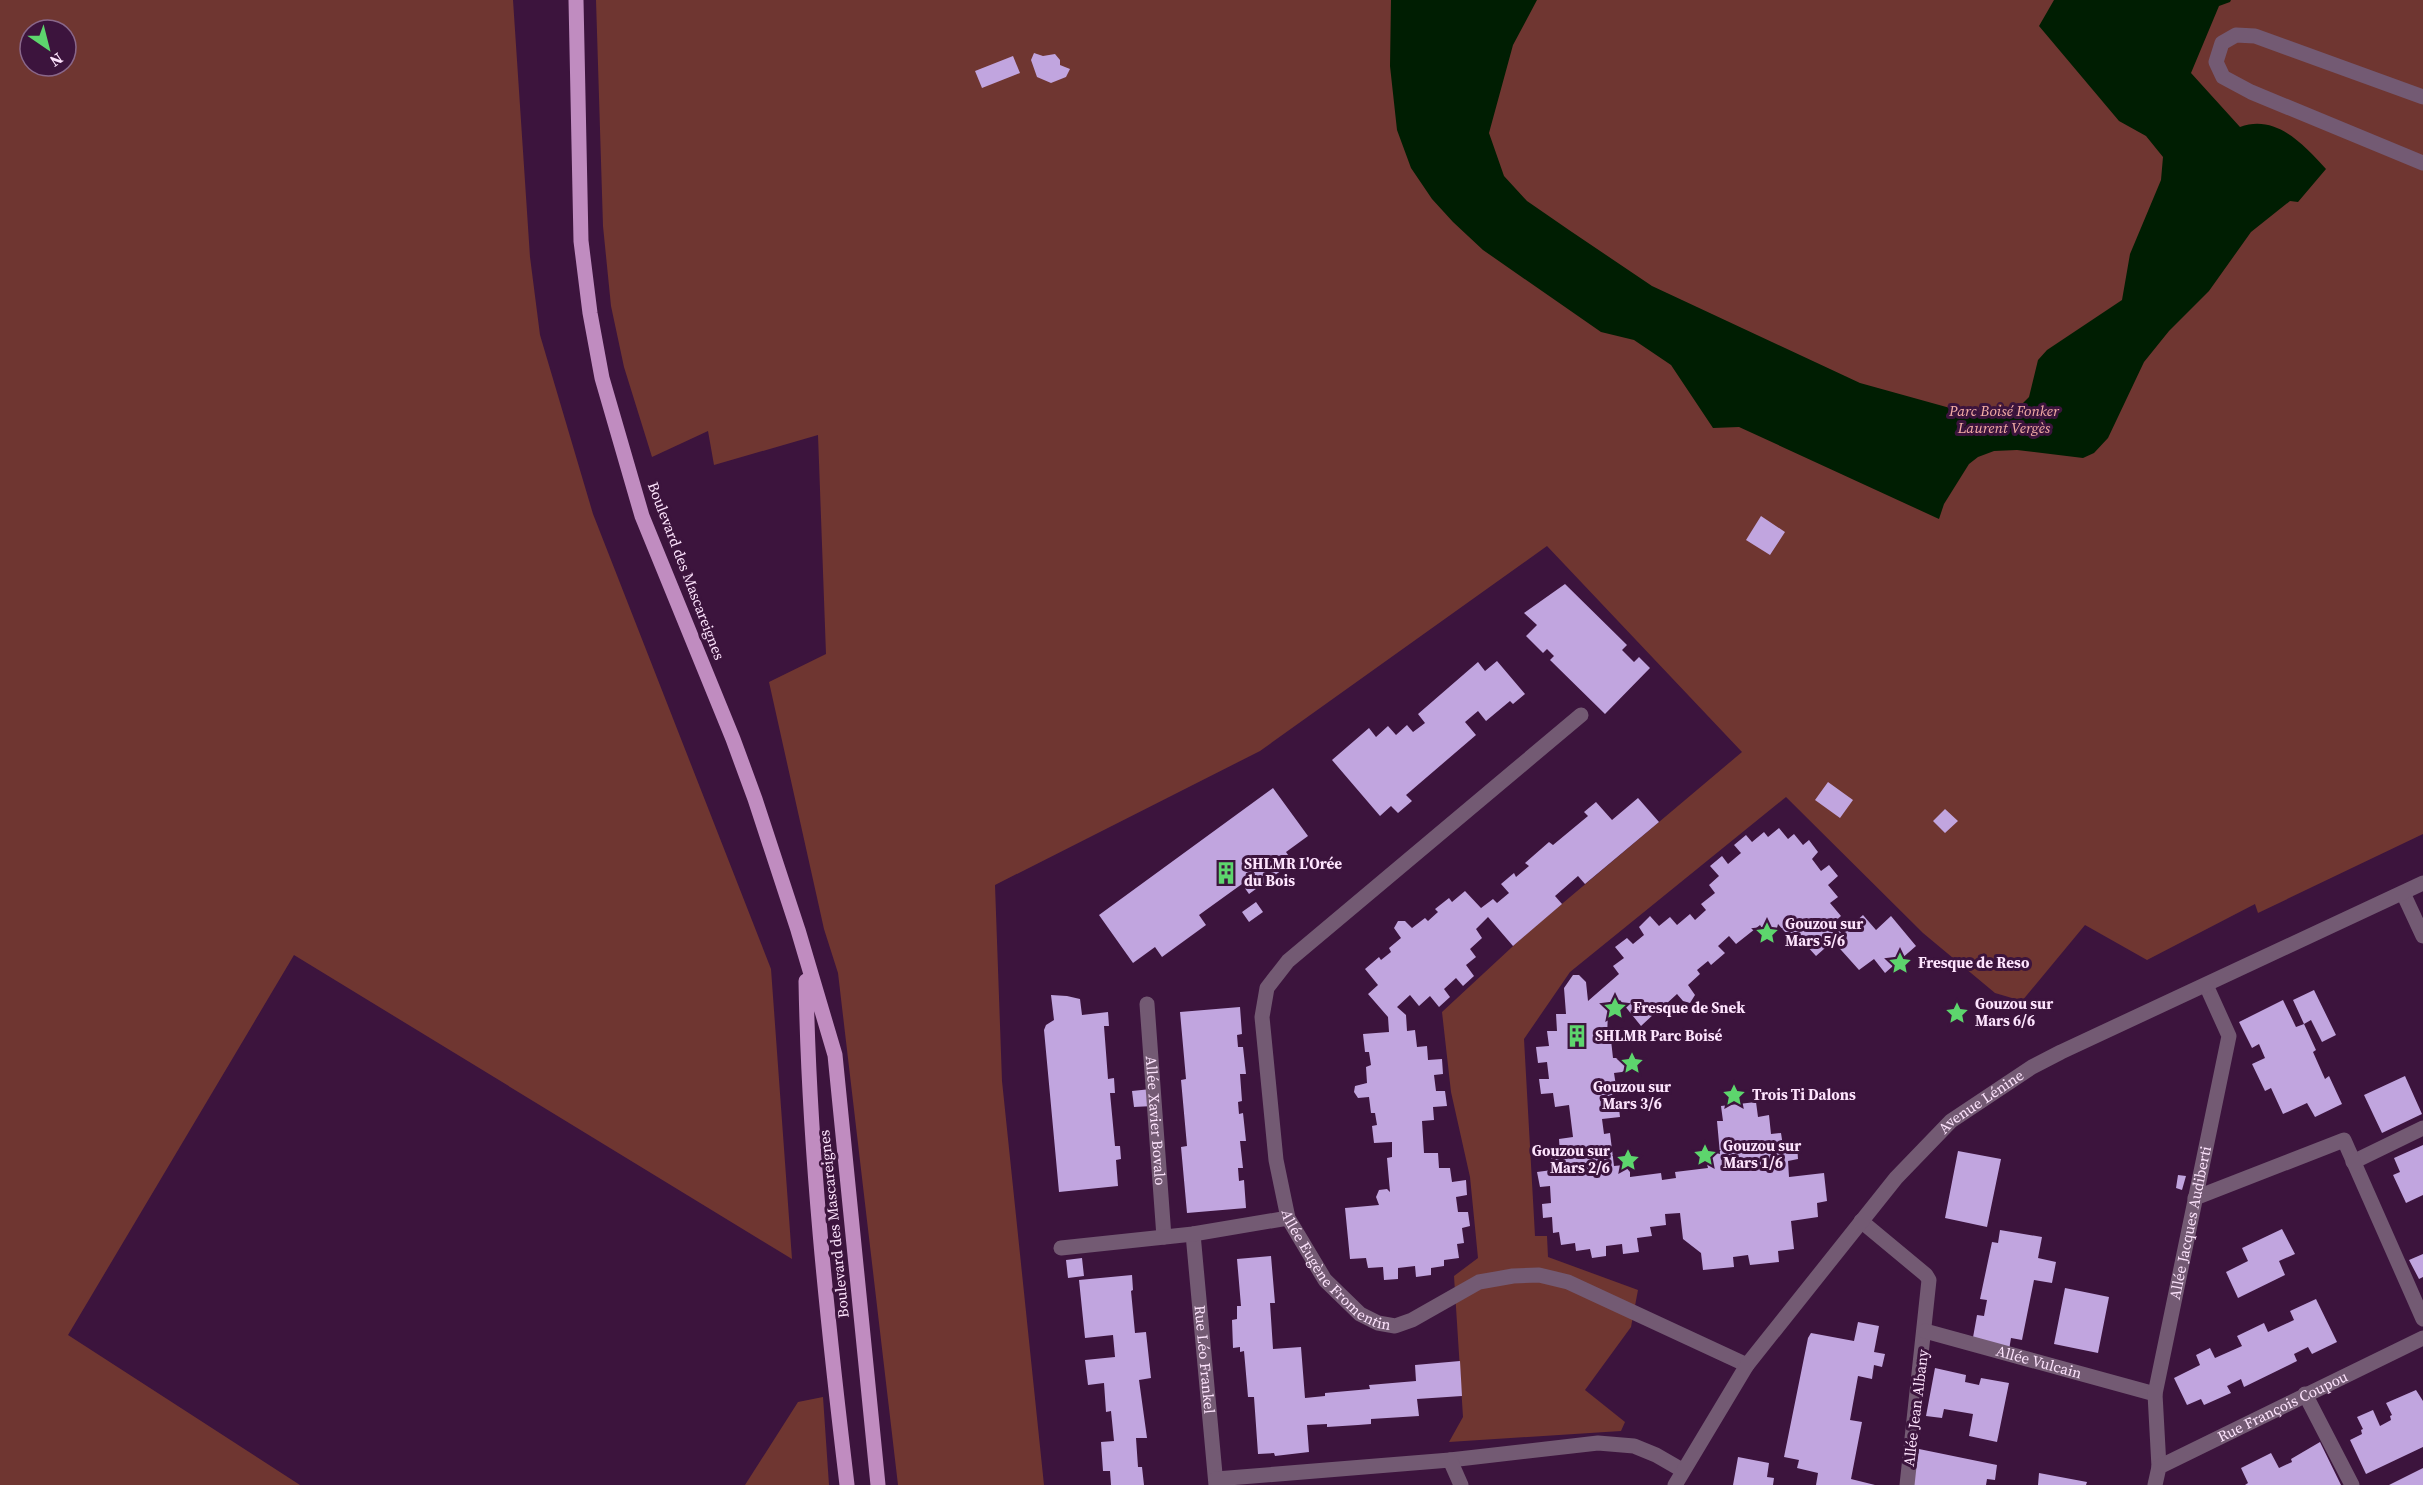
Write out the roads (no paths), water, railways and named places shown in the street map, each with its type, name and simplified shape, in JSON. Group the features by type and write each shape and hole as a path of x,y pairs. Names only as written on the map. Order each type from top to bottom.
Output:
{"main road":[{"name":"Boulevard des Mascareignes","path":"576,0 581,241 590,313 602,378 642,516 737,749 798,930 835,1055 878,1485"},
{"name":"Boulevard des Mascareignes","path":"806,963 808,1062 830,1343 847,1485"}],"street":[{"path":"2423,97 2255,36 2236,35 2222,43 2216,62 2223,77 2251,92 2423,163"},
{"name":"Allée Eugène Fromentin","path":"1581,715 1288,961 1266,988 1262,1017 1276,1160 1288,1218 1325,1280 1360,1314 1378,1323 1395,1326 1412,1320 1479,1282 1513,1276 1539,1275 1568,1282 1747,1365"},
{"name":"Avenue Lénine","path":"1675,1485 1747,1365 1896,1178 1951,1121 2042,1062 2423,883"},
{"path":"2403,893 2423,936"},
{"name":"Allée Jacques Audiberti","path":"2159,1467 2155,1394 2229,1036 2205,985"},
{"name":"Allée Xavier Bovalo","path":"1148,1004 1164,1237"},
{"path":"2353,1162 2423,1128"},
{"path":"2195,1198 2344,1140 2423,1319"},
{"path":"1061,1248 1193,1234 1288,1218"},
{"name":"Allée Jean Albany","path":"1861,1221 1926,1275 1929,1280 1907,1485"},
{"name":"Rue Léo Frankel","path":"1193,1234 1216,1482"},
{"name":"Allée Vulcain","path":"1925,1331 2155,1394"},
{"name":"Rue François Coupou","path":"2159,1467 2423,1338"},
{"path":"2305,1394 2352,1485"},
{"path":"1216,1482 1450,1460 1598,1443 1634,1446 1683,1470"},
{"path":"1450,1460 1461,1485"},
{"path":"2155,1485 2159,1467"}],"place":[{"name":"SHLMR L'Orée du Bois","path":"1226,873"},
{"name":"Gouzou sur Mars 5/6","path":"1767,933"},
{"name":"Fresque de Reso","path":"1900,963"},
{"name":"Fresque de Snek","path":"1615,1008"},
{"name":"Gouzou sur Mars 6/6","path":"1957,1013"},
{"name":"SHLMR Parc Boisé","path":"1577,1036"},
{"name":"Gouzou sur Mars 3/6","path":"1632,1063"},
{"name":"Trois Ti Dalons","path":"1734,1095"},
{"name":"Gouzou sur Mars 1/6","path":"1705,1155"},
{"name":"Gouzou sur Mars 2/6","path":"1628,1160"}],"park label":[{"name":"Parc Boisé Fonker Laurent Vergès","path":"2004,420"}]}
